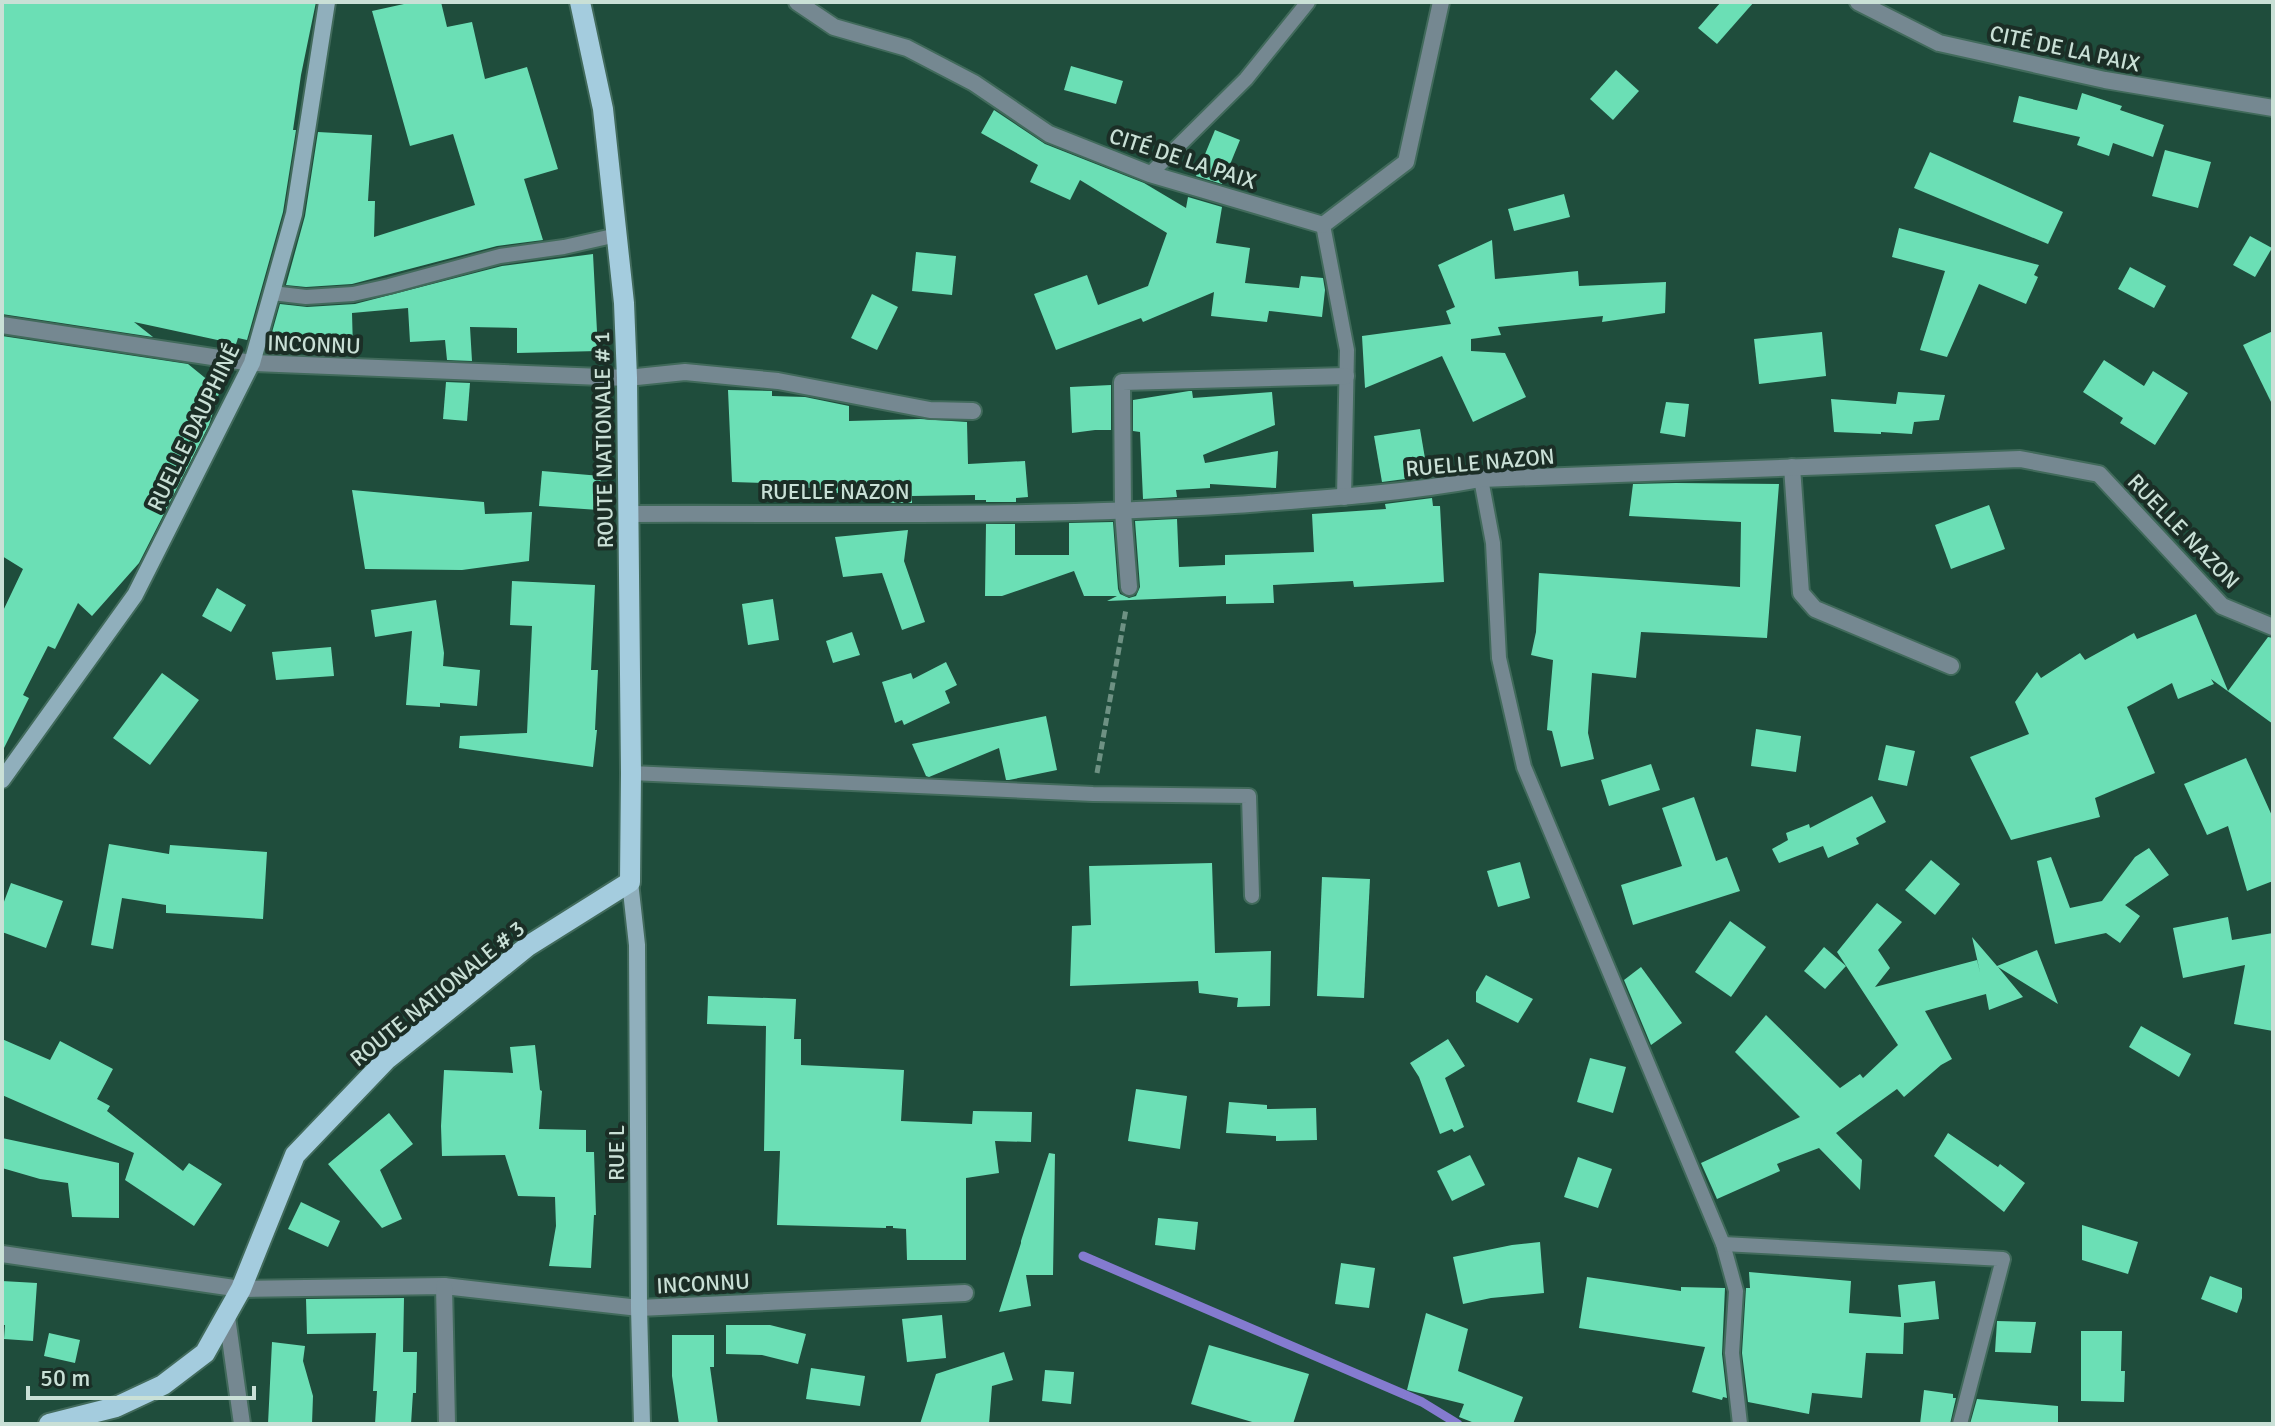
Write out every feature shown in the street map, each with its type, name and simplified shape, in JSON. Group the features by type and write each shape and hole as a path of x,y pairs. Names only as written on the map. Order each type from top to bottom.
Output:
{"main road":[{"name":"ROUTE NATIONALE # 1","path":"580,2 603,109 624,303 630,882"},
{"name":"ROUTE NATIONALE # 3","path":"49,1424 116,1407 163,1385 205,1353 241,1289 295,1155 386,1060 528,946 630,882"}],"street":[{"name":"RUELLE DAUPHINÉ","path":"2,780 135,595 252,363 294,214 327,2"},
{"name":"CITÉ DE LA PAIX","path":"797,2 834,27 921,55 974,83 1049,134 1150,174 1323,225"},
{"path":"1323,225 1406,162 1441,2"},
{"name":"CITÉ DE LA PAIX","path":"1858,2 1939,43 2105,80 2273,108"},
{"name":"INCONNU","path":"2,325 252,363 627,378 685,372 762,379 930,410 973,411"},
{"path":"1129,587 1123,512 1122,382 1346,376"},
{"name":"RUELLE NAZON","path":"628,514 1123,512 1344,498 1481,479 2020,459 2099,474 2222,606 2273,627"},
{"path":"1792,467 1801,593 1815,609 1951,666"},
{"name":"RUE L","path":"630,882 637,945 642,1424"},
{"name":"INCONNU","path":"2,1254 241,1289 444,1286 639,1308 965,1293"},
{"path":"444,1286 447,1424"},
{"path":"227,1317 242,1424"}],"lane":[{"path":"1150,174 1246,79 1308,2"},
{"path":"1323,225 1347,350 1344,498"},
{"path":"272,293 306,297 353,294 500,256 564,247 617,235"},
{"path":"1481,479 1493,543 1499,658 1524,767 1723,1244 1736,1291 1732,1353 1740,1424"},
{"path":"631,773 1093,794 1249,796 1252,896"},
{"path":"1723,1244 2003,1259 1960,1424"}],"path":[{"path":"1093,794 1129,587"}],"building":[{"path":"2,2 316,2 301,75 283,212 247,340 238,338 236,344 134,322 153,337 2,314"},
{"path":"413,2 441,2 447,27 472,22 485,79 527,67 558,169 524,179 543,240 497,246 352,284 286,285 305,216 318,132 372,135 368,201 375,201 374,237 475,205 453,134 410,146 372,11"},
{"path":"1721,2 1754,2 1717,44 1698,28"},
{"path":"1071,66 1123,81 1116,104 1064,90"},
{"path":"1616,70 1639,91 1613,120 1590,99"},
{"path":"2082,93 2122,106 2120,110 2164,125 2153,157 2113,143 2109,156 2077,145 2080,137 2013,122 2019,96 2077,110"},
{"path":"994,110 1045,144 1144,183 1186,208 1188,197 1222,207 1216,243 1250,248 1245,283 1299,288 1301,276 1323,278 1322,317 1269,311 1267,322 1211,316 1214,292 1143,322 1141,318 1056,350 1034,294 1087,275 1098,305 1148,286 1167,233 1080,180 1070,200 1030,182 1038,165 981,133"},
{"path":"1215,130 1240,140 1222,184 1196,176"},
{"path":"2165,150 2211,162 2198,208 2152,196"},
{"path":"1930,152 2063,212 2048,244 1914,188"},
{"path":"1564,194 1570,217 1514,231 1508,209"},
{"path":"1899,228 2039,265 2034,275 2038,277 2026,304 1979,284 1947,357 1920,350 1945,271 1892,257"},
{"path":"2250,236 2272,248 2255,277 2233,265"},
{"path":"1492,240 1495,279 1578,271 1579,286 1666,282 1665,313 1602,322 1603,316 1498,327 1501,335 1471,339 1471,351 1505,353 1526,397 1473,422 1442,356 1365,388 1362,336 1451,324 1446,311 1455,307 1438,265"},
{"path":"916,252 956,256 952,295 912,291"},
{"path":"593,254 598,351 517,353 517,328 470,327 472,361 447,360 445,340 410,342 408,308 352,313 353,349 310,350 269,343 280,304 307,307 355,304 502,266"},
{"path":"2130,267 2166,286 2154,308 2118,289"},
{"path":"872,294 898,307 877,350 851,338"},
{"path":"2273,331 2273,406 2243,345"},
{"path":"1822,332 1826,376 1759,384 1754,339"},
{"path":"2,336 188,364 220,390 209,425 139,563 92,616 78,603 55,649 48,646 23,695 29,698 2,752 2,613 23,569 2,556"},
{"path":"2104,360 2144,386 2153,371 2188,393 2155,445 2120,423 2123,418 2083,392"},
{"path":"446,382 470,383 467,421 443,419"},
{"path":"1111,385 1111,430 1072,433 1070,387"},
{"path":"728,390 772,391 772,396 805,397 849,406 849,421 920,419 967,422 968,464 1025,461 1028,497 1016,498 1016,502 986,502 975,500 975,495 912,496 912,503 894,503 776,484 775,481 732,482"},
{"path":"1192,391 1193,398 1272,392 1275,425 1203,455 1205,463 1278,451 1276,488 1210,484 1210,488 1176,490 1177,497 1143,499 1140,432 1133,431 1133,400"},
{"path":"1898,392 1945,395 1939,420 1914,422 1912,434 1834,432 1831,399 1896,404"},
{"path":"1666,402 1689,404 1685,437 1660,433"},
{"path":"1420,429 1428,476 1382,482 1374,436"},
{"path":"542,471 601,476 599,510 539,506"},
{"path":"1633,484 1779,484 1767,638 1641,632 1636,678 1592,673 1588,733 1594,759 1561,767 1552,731 1547,730 1553,660 1531,655 1536,632 1539,573 1740,587 1741,522 1629,516"},
{"path":"352,490 484,502 485,514 532,512 529,561 462,570 365,569"},
{"path":"1432,498 1433,506 1440,506 1444,582 1354,587 1353,581 1273,585 1274,603 1226,604 1226,596 1107,601 1117,596 1084,596 1074,571 1002,596 985,596 986,524 1015,524 1015,555 1069,555 1069,523 1113,522 1118,589 1120,594 1129,598 1136,596 1140,587 1135,521 1177,519 1179,567 1225,565 1225,555 1314,552 1312,514 1386,509 1385,504"},
{"path":"1989,505 2005,549 1951,569 1935,525"},
{"path":"908,530 904,561 925,622 902,630 882,573 843,577 835,537"},
{"path":"512,581 595,585 591,670 598,670 593,767 459,748 460,736 527,733 532,626 510,625"},
{"path":"217,588 246,605 231,632 202,616"},
{"path":"773,599 779,640 748,645 742,604"},
{"path":"436,600 443,666 480,670 477,706 440,703 440,707 406,705 412,631 375,637 371,610"},
{"path":"2196,614 2228,691 2268,637 2273,638 2273,724 2211,679 2214,684 2178,699 2172,683 2127,707 2155,773 2095,798 2100,817 2011,840 1970,757 2029,734 2015,702 2037,672 2041,678 2080,653 2085,660 2134,633 2137,639"},
{"path":"852,632 860,655 833,663 826,641"},
{"path":"331,647 334,676 276,680 272,652"},
{"path":"946,662 957,685 945,691 950,703 904,725 902,720 895,723 882,682 911,673 913,679"},
{"path":"162,673 199,700 150,765 113,738"},
{"path":"1046,716 1057,770 1006,780 999,748 929,777 912,744"},
{"path":"1756,729 1801,736 1796,772 1751,766"},
{"path":"1886,745 1915,751 1907,786 1878,780"},
{"path":"2246,758 2273,818 2273,881 2247,891 2228,826 2207,835 2184,784"},
{"path":"1651,764 1660,790 1609,806 1601,780"},
{"path":"1872,796 1886,822 1856,838 1859,844 1828,858 1823,846 1779,863 1772,849 1788,840 1786,833 1809,824 1810,828"},
{"path":"1694,797 1716,861 1727,857 1740,891 1633,925 1621,885 1682,866 1662,808"},
{"path":"109,844 169,854 170,845 267,852 263,919 166,913 166,905 122,898 113,949 91,945"},
{"path":"2149,848 2169,875 2125,905 2140,916 2120,943 2106,933 2055,944 2037,861 2051,857 2070,908 2102,901 2135,857"},
{"path":"1931,860 1960,884 1935,915 1905,890"},
{"path":"1520,862 1530,898 1498,907 1487,871"},
{"path":"1212,863 1215,953 1271,951 1270,1006 1237,1007 1238,998 1199,993 1198,981 1070,986 1072,926 1091,925 1089,866"},
{"path":"1322,877 1370,879 1364,998 1317,996"},
{"path":"11,883 63,901 46,948 2,932 2,907"},
{"path":"1877,903 1902,922 1878,950 1890,968 1875,987 1977,960 1980,972 1972,937 1997,966 2037,950 2058,1004 1998,967 2023,997 1989,1010 1986,994 1925,1011 1952,1059 1904,1097 1897,1089 1836,1133 1862,1160 1860,1190 1819,1148 1777,1164 1780,1171 1717,1199 1701,1163 1800,1117 1735,1052 1766,1015 1840,1088 1860,1074 1863,1078 1898,1045 1837,952"},
{"path":"2228,917 2232,940 2273,933 2273,1031 2234,1024 2245,965 2183,978 2173,928"},
{"path":"1730,921 1766,947 1731,997 1695,972"},
{"path":"1824,947 1846,966 1825,989 1804,971"},
{"path":"1641,967 1682,1023 1651,1045 1624,980"},
{"path":"1486,975 1533,999 1518,1023 1476,1002 1476,992"},
{"path":"708,996 796,999 794,1039 801,1039 801,1065 904,1070 901,1121 972,1124 973,1111 1032,1112 1031,1142 995,1141 999,1173 966,1178 966,1260 907,1260 906,1229 893,1226 777,1225 780,1151 764,1151 766,1026 707,1024"},
{"path":"2141,1026 2191,1054 2179,1077 2129,1047"},
{"path":"2,1039 50,1060 60,1041 113,1069 97,1099 110,1106 107,1111 183,1171 189,1163 222,1184 194,1226 125,1180 134,1153 2,1095"},
{"path":"1448,1039 1465,1066 1445,1078 1464,1127 1440,1134 1419,1077 1410,1063"},
{"path":"535,1045 542,1091 539,1129 586,1130 586,1152 594,1152 596,1215 591,1268 549,1266 556,1226 555,1197 518,1196 505,1155 442,1156 444,1070 513,1073 510,1047"},
{"path":"1590,1058 1626,1067 1613,1113 1577,1102"},
{"path":"1136,1089 1187,1096 1180,1149 1128,1141"},
{"path":"1229,1102 1267,1105 1267,1109 1316,1108 1317,1140 1276,1141 1276,1136 1226,1133"},
{"path":"389,1113 413,1144 380,1170 402,1219 382,1228 328,1164"},
{"path":"1948,1133 2025,1183 2004,1212 1934,1156"},
{"path":"2,1138 119,1163 119,1218 72,1217 68,1183 2,1168"},
{"path":"1049,1153 1055,1154 1053,1275 1026,1275 1031,1306 999,1312"},
{"path":"1470,1155 1485,1185 1452,1201 1437,1171"},
{"path":"1578,1157 1612,1169 1598,1208 1564,1197"},
{"path":"301,1202 340,1221 328,1247 288,1229"},
{"path":"1158,1218 1198,1222 1195,1250 1155,1245"},
{"path":"2082,1225 2138,1242 2128,1274 2082,1260"},
{"path":"1540,1242 1544,1293 1463,1304 1453,1257"},
{"path":"1341,1263 1375,1268 1369,1308 1335,1304"},
{"path":"1749,1272 1851,1281 1849,1313 1901,1317 1898,1285 1935,1281 1939,1319 1904,1323 1903,1354 1866,1353 1862,1398 1812,1393 1809,1414 1748,1402 1742,1353"},
{"path":"2210,1276 2242,1288 2237,1313 2201,1299"},
{"path":"1587,1277 1681,1291 1681,1287 1725,1288 1722,1354 1727,1398 1723,1397 1722,1400 1692,1392 1705,1347 1579,1328"},
{"path":"2,1281 37,1283 33,1341 4,1339"},
{"path":"404,1298 403,1352 417,1352 416,1393 413,1393 411,1424 375,1424 376,1333 307,1334 306,1299"},
{"path":"1426,1313 1468,1329 1458,1371 1523,1397 1513,1424 1477,1424 1459,1417 1464,1404 1407,1390"},
{"path":"942,1315 946,1358 907,1362 902,1319"},
{"path":"1997,1321 2036,1322 2031,1353 1995,1352"},
{"path":"726,1325 770,1325 806,1334 798,1364 762,1355 726,1354"},
{"path":"2081,1331 2122,1331 2124,1402 2081,1401"},
{"path":"49,1333 80,1340 75,1363 44,1356"},
{"path":"672,1335 714,1335 714,1367 710,1367 718,1424 679,1424 672,1376"},
{"path":"272,1342 305,1346 303,1361 313,1396 312,1424 268,1424"},
{"path":"1209,1345 1309,1374 1293,1424 1259,1424 1191,1404"},
{"path":"1004,1352 1013,1380 992,1386 989,1424 920,1424 936,1374"},
{"path":"811,1368 865,1376 860,1406 806,1399"},
{"path":"1045,1370 1074,1372 1071,1404 1042,1401"},
{"path":"1924,1390 1953,1394 1956,1398 1950,1424 1920,1424"},
{"path":"1977,1399 2058,1406 2058,1424 1970,1424"}],"waterway":[{"path":"1083,1256 1422,1402 1458,1424"}]}
